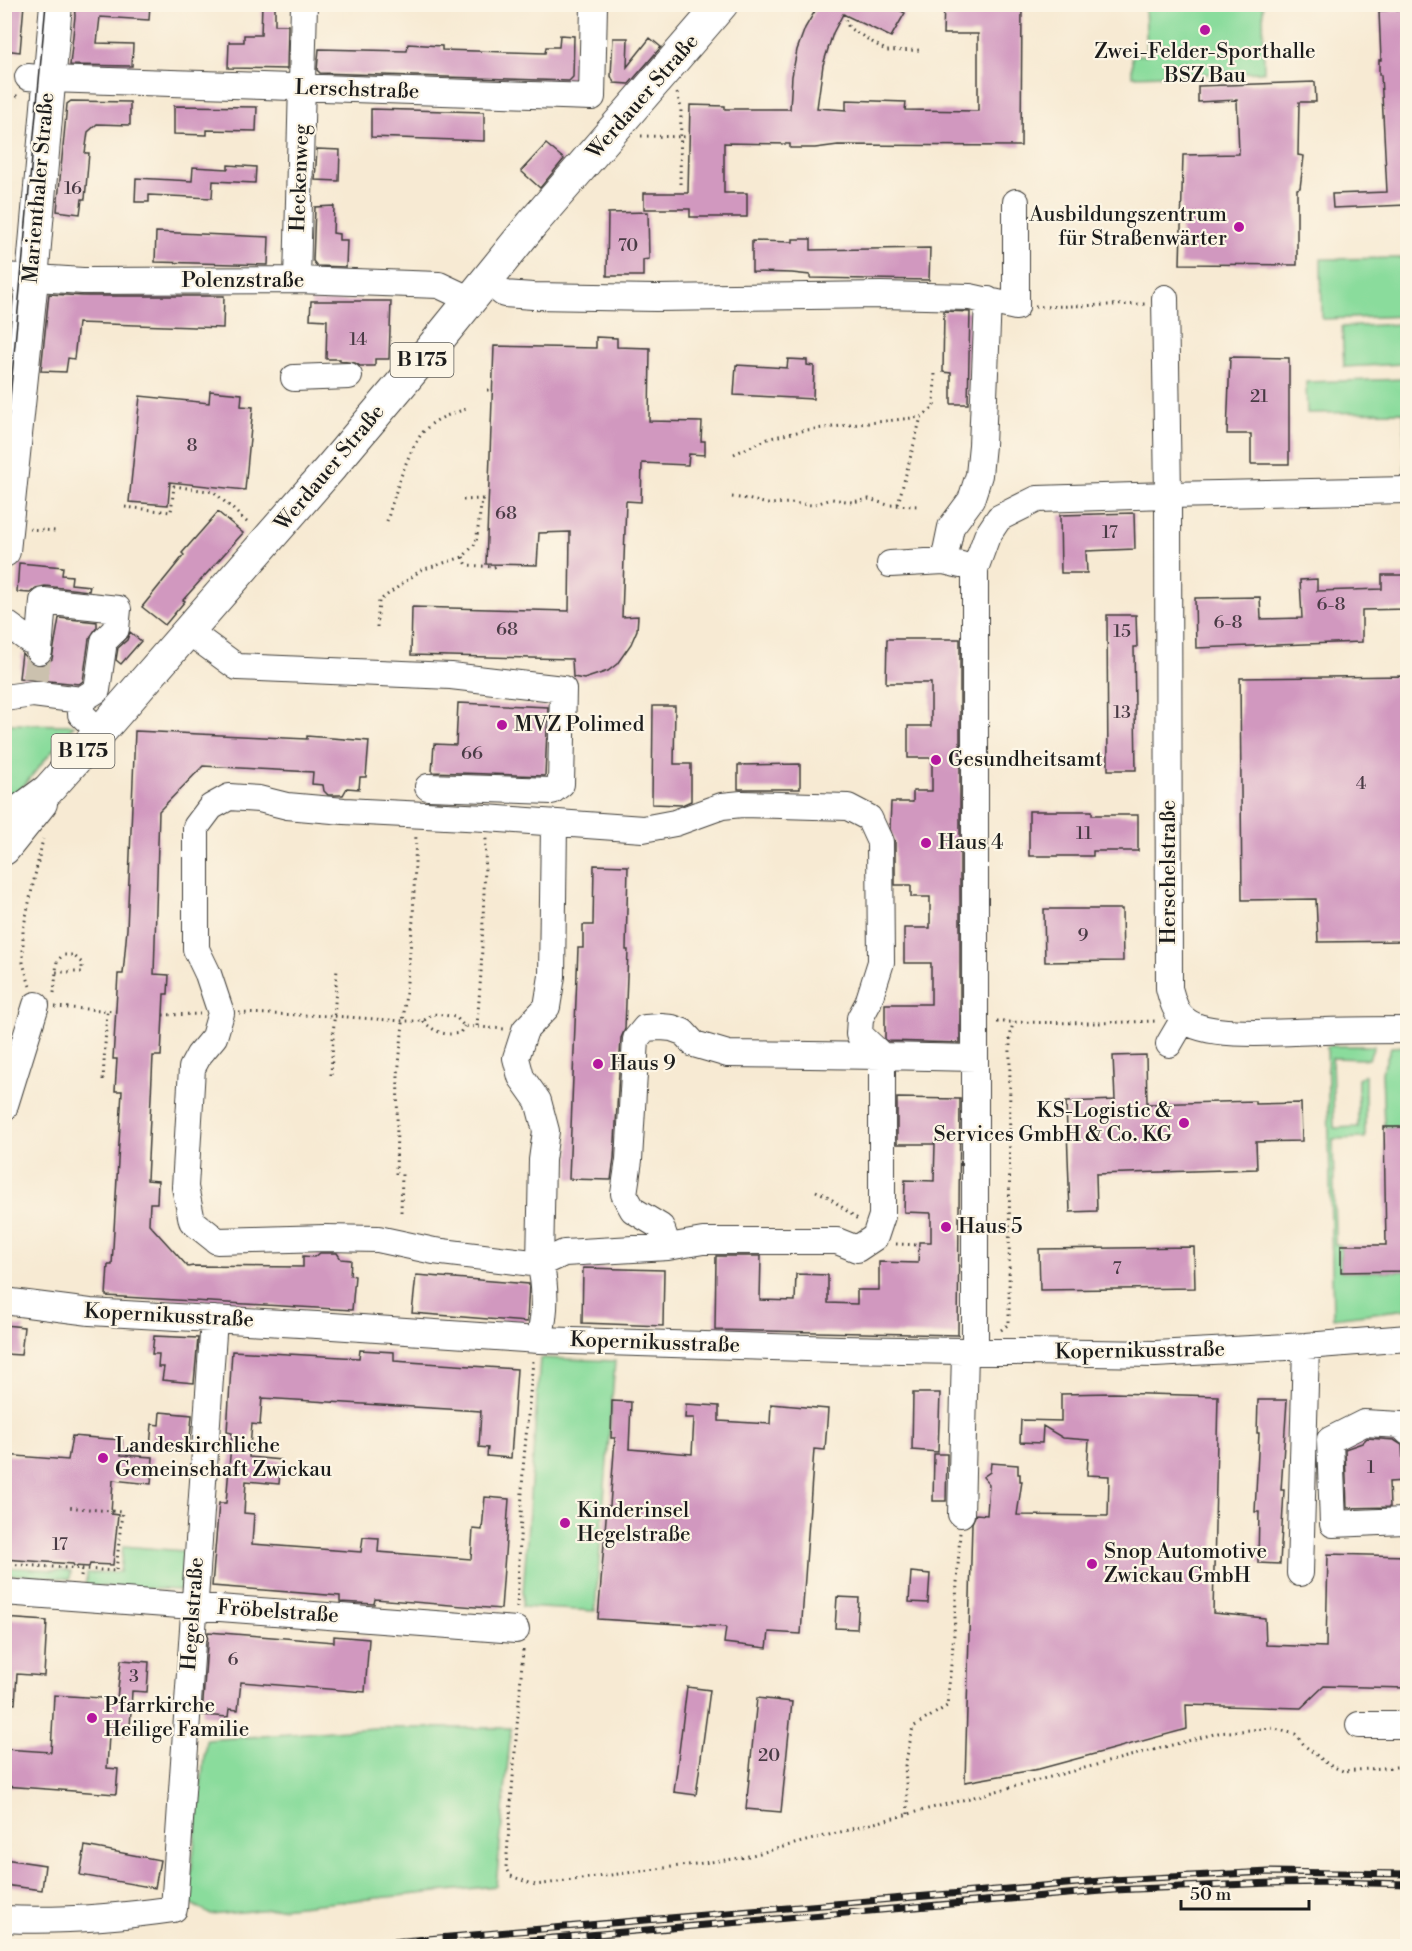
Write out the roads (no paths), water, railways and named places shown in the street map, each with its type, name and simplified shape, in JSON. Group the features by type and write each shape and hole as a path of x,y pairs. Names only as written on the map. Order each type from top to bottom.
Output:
{"main road":[{"name":"Marienthaler Straße","path":"4,551 16,277 27,87 35,4"},
{"name":"Marienthaler Straße","path":"27,87 56,4"},
{"name":"Werdauer Straße","path":"4,849 42,800 267,541 532,224 722,4"},
{"name":"Marienthaler Straße","path":"4,361 16,277"},
{"name":"Werdauer Straße","path":"4,817 42,800"}],"street":[{"name":"Heckenweg","path":"297,280 304,4"},
{"name":"Lerschstraße","path":"27,87 303,89 592,98 594,4"},
{"name":"Polenzstraße","path":"16,277 83,281 297,280 439,285 504,294 574,298 881,295 970,297 1016,308 1016,202"},
{"path":"944,561 951,527 971,501 979,475 988,300"},
{"name":"Herschelstraße","path":"1165,301 1168,495 1169,988 1173,1004 1183,1020"},
{"path":"294,378 349,376"},
{"path":"961,1514 970,1351 975,1058 975,569 987,536 999,518 1037,499 1407,490"},
{"path":"890,564 944,561 975,569"},
{"path":"4,622 39,646 43,600 118,609 116,629 104,641 97,690 81,700 34,687 4,698"},
{"path":"188,631 237,667 451,676 563,689 561,784 552,791 428,787"},
{"path":"81,700 81,714 100,732"},
{"path":"229,797 259,799 287,806 554,824 643,829 675,824 722,806 742,804 848,807 869,818 880,842 881,962 868,1004 860,1018 859,1034 882,1056 882,1216 874,1237 857,1249 837,1241 703,1241 668,1247 564,1253 540,1264 434,1251 378,1239 217,1240 192,1221 185,1187 192,1068 199,1054 214,1037 221,1013 208,974 196,949 196,827 211,807 229,797"},
{"path":"539,1340 543,1322 545,1280 540,1264 542,1160 546,1131 538,1101 521,1077 516,1058 525,1030 547,1007 552,976 554,824"},
{"path":"4,1108 44,1006"},
{"path":"1169,1044 1183,1020 1197,1027 1235,1032 1407,1030"},
{"path":"668,1247 661,1227 633,1210 624,1194 629,1160 636,1039 645,1028 672,1028 683,1032 694,1044 728,1054 975,1058"},
{"name":"Kopernikusstraße","path":"4,1301 90,1312 539,1340 1155,1354 1407,1338"},
{"name":"Hegelstraße","path":"4,1919 106,1918 174,1909 214,1319"},
{"path":"1300,1574 1306,1346"},
{"path":"1406,1520 1333,1524 1330,1440 1364,1423 1401,1425 1407,1432"},
{"name":"Fröbelstraße","path":"4,1592 516,1630"},
{"path":"1359,1725 1407,1725"}],"tunnel":[{"path":"35,680 39,651"}],"tram line":[{"path":"4,464 46,4"}],"railway":[{"path":"345,1946 1112,1880 1269,1872 1408,1874"},
{"path":"460,1946 1114,1890 1271,1883 1408,1884"}],"place":[{"name":"Zwei-Felder-Sporthalle BSZ Bau","path":"1205,30"},
{"name":"Ausbildungszentrum für Straßenwärter","path":"1239,227"},
{"name":"MVZ Polimed","path":"502,725"},
{"name":"Gesundheitsamt","path":"936,760"},
{"name":"Haus 4","path":"926,843"},
{"name":"Haus 9","path":"598,1064"},
{"name":"KS-Logistic & Services GmbH & Co. KG","path":"1184,1123"},
{"name":"Haus 5","path":"946,1227"},
{"name":"Landeskirchliche Gemeinschaft Zwickau","path":"103,1458"},
{"name":"Kinderinsel Hegelstraße","path":"565,1523"},
{"name":"Snop Automotive Zwickau GmbH","path":"1092,1564"},
{"name":"Pfarrkirche Heilige Familie","path":"92,1718"}]}
